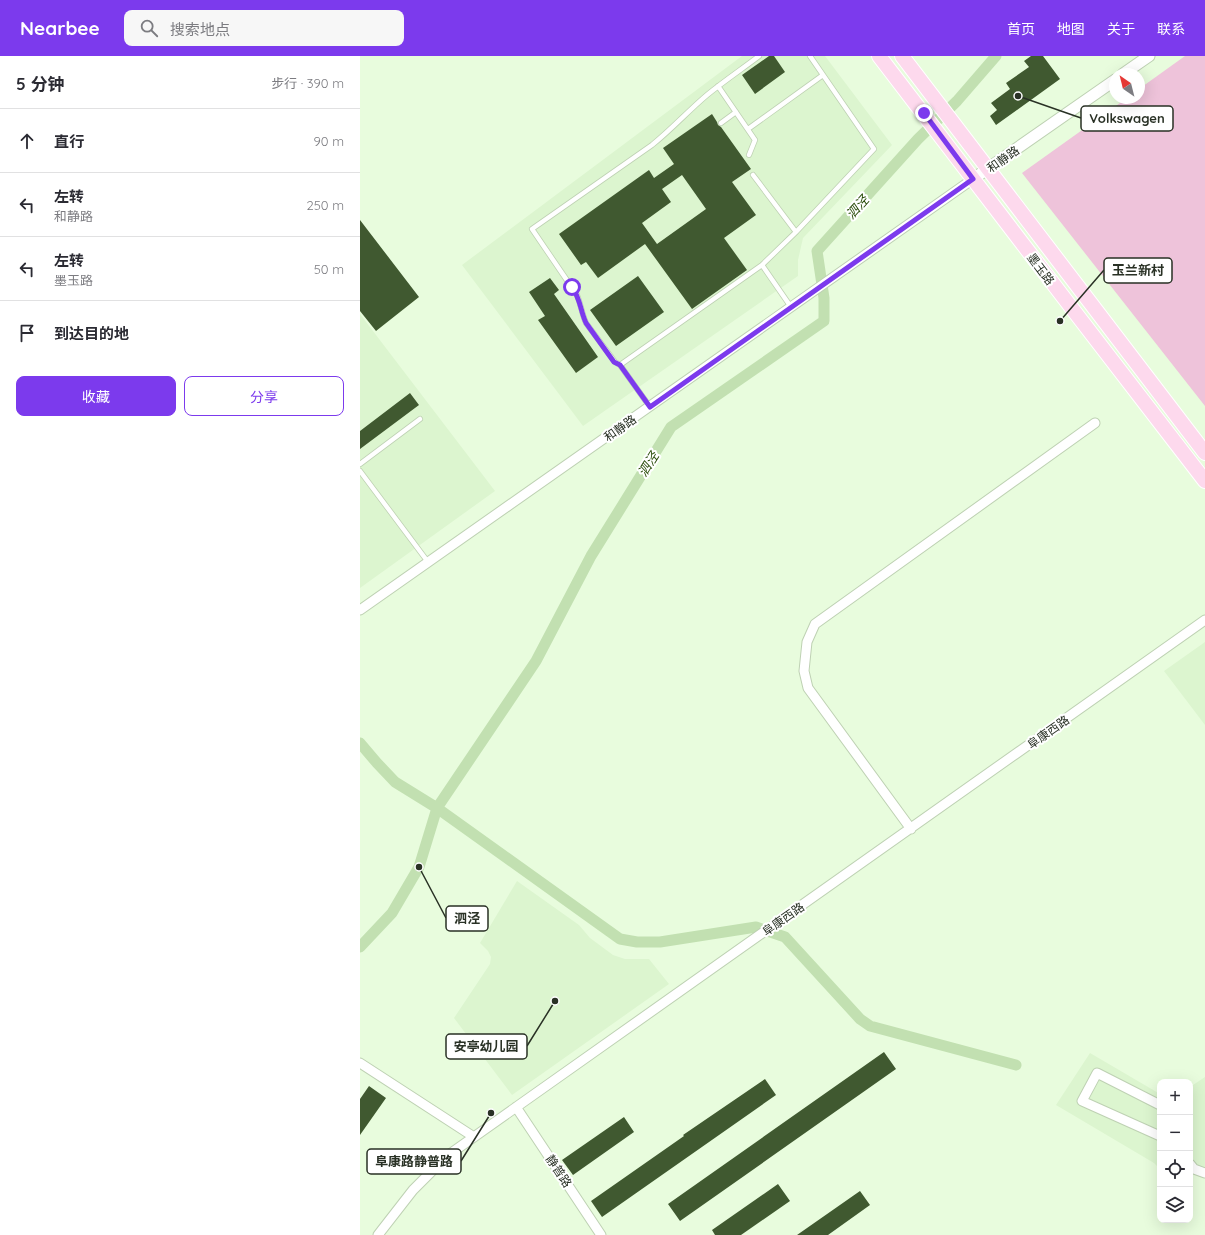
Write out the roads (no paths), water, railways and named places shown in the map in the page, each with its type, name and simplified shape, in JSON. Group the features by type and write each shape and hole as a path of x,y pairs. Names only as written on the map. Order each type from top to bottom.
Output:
{"main road":[{"name":"墨玉路","path":"879,56 1205,481"},
{"name":"墨玉路","path":"902,56 989,168 1205,453"}],"street":[{"path":"1132,68 1149,56"},
{"name":"和静路","path":"360,610 1109,84"},
{"path":"911,829 808,688 804,672 807,642 815,624 1096,423"},
{"name":"阜康西路","path":"378,1235 413,1190 447,1156 1205,620"},
{"path":"360,1063 474,1137"},
{"path":"1157,1103 1097,1073 1082,1101 1157,1135"},
{"name":"静普路","path":"516,1108 601,1235"},
{"path":"1193,1168 1205,1173"}],"lane":[{"path":"650,407 620,365 614,362 586,323 577,295 532,229 652,145 718,86 759,56"},
{"path":"620,365 762,265 796,232 874,149 810,56"},
{"path":"748,129 823,75"},
{"path":"718,86 755,140 749,155"},
{"path":"722,123 736,112"},
{"path":"753,175 796,232"},
{"path":"762,265 791,307"},
{"path":"360,464 420,419"},
{"path":"360,471 428,562"}],"waterway":[{"name":"泗泾","path":"360,947 392,913 419,867 437,808 536,661 591,556 671,427 824,321 824,298 817,251 918,139 957,101 996,56"},
{"path":"360,743 395,782 437,808 620,939 637,942 660,942 756,927 785,937 860,1019 870,1026 1016,1065"}],"place":[{"name":"Volkswagen","path":"1018,96"},
{"name":"玉兰新村","path":"1060,321"},
{"name":"泗泾","path":"419,867"},
{"name":"安亭幼儿园","path":"555,1001"},
{"name":"阜康路静普路","path":"491,1113"}]}
